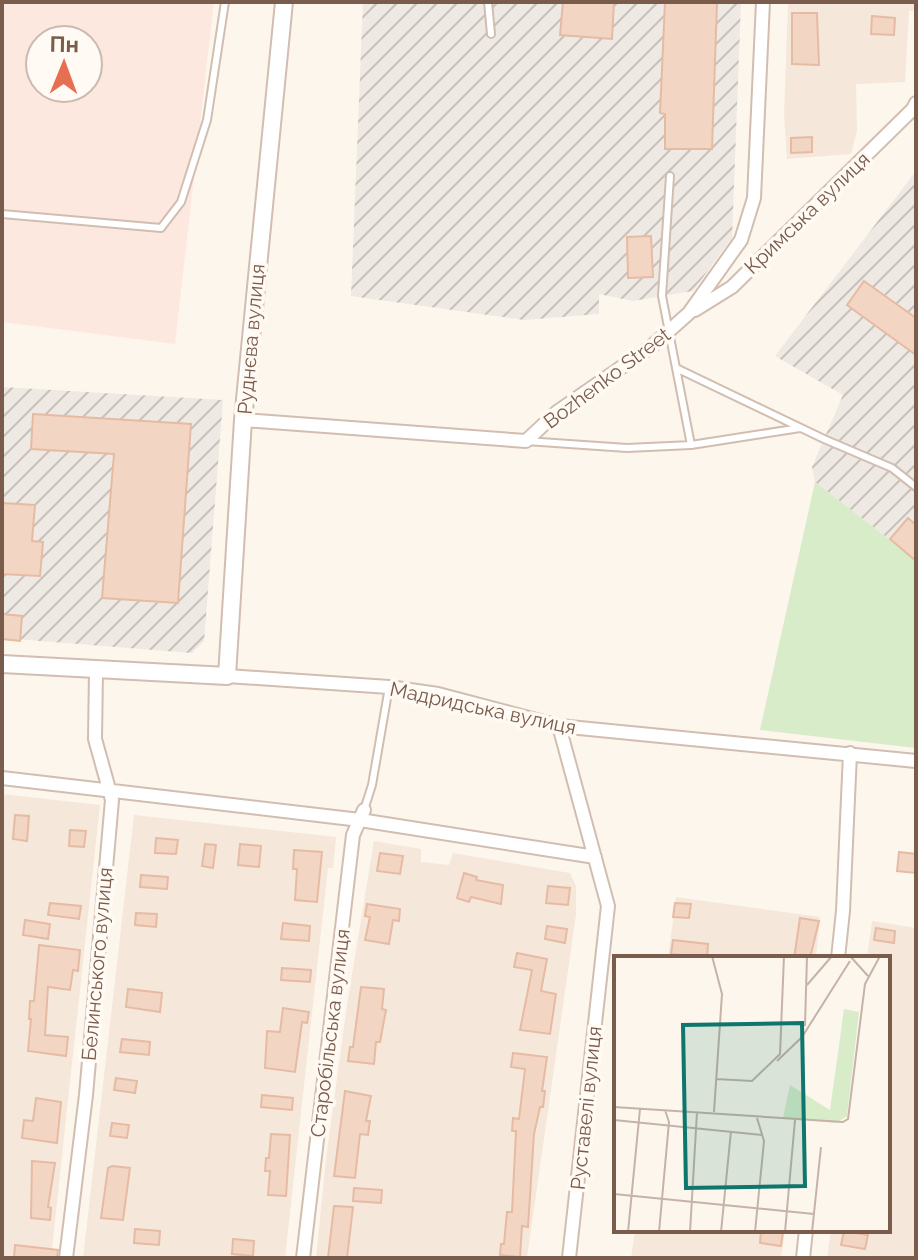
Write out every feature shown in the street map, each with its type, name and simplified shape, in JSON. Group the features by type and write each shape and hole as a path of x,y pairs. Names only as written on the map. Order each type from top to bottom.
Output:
{"street":[{"name":"Руднєва вулиця","path":"227,676 243,420 284,2"},
{"name":"Bozhenko Street","path":"243,420 526,441 557,412 652,346 689,313 741,240 754,198 763,2"},
{"name":"Кримська вулиця","path":"689,313 732,287 845,178 916,103"},
{"name":"Мадридська вулиця","path":"2,664 389,687 438,694 559,726 916,761"},
{"name":"Белинського вулиця","path":"66,1258 86,1095 112,800 95,739 96,671"},
{"name":"Руставелі вулиця","path":"559,726 608,906 569,1258"},
{"path":"838,956 850,753"},
{"path":"2,778 362,815 595,857"},
{"name":"Старобільська вулиця","path":"303,1258 353,835 362,815"},
{"path":"803,1258 806,1232"}],"lane":[{"path":"2,214 161,228 181,202 207,120 225,2"},
{"path":"488,2 491,34"},
{"path":"670,176 662,296 691,445"},
{"path":"676,368 892,468 916,487"},
{"path":"526,441 627,448 691,445 800,428"},
{"path":"362,815 372,785 389,687"}],"shaded area":[{"path":"2,2 214,2 175,344 2,322"},
{"path":"363,2 741,2 732,238 693,291 633,301 599,294 599,314 524,320 351,296"},
{"path":"788,2 916,2 916,11 909,11 905,82 856,84 857,131 851,154 787,159 784,114"},
{"path":"916,171 916,560 815,482 812,467 843,395 775,356"},
{"path":"2,387 223,400 204,641 192,653 2,638"},
{"path":"2,794 100,805 51,1258 2,1258"},
{"path":"134,815 336,837 333,868 328,868 285,1258 83,1258"},
{"path":"374,841 421,849 421,862 449,865 453,853 570,873 576,886 576,915 527,1258 316,1258 348,998"},
{"path":"676,897 820,917 816,956 668,956"},
{"path":"872,921 916,928 916,1258 827,1258 831,1232 890,1232 890,956 867,956"},
{"path":"635,1232 785,1232 781,1258 631,1258"}],"green space":[{"path":"815,482 916,560 916,748 760,730"}],"building":[{"path":"563,2 614,2 612,39 560,35"},
{"path":"665,2 717,2 712,149 665,149 665,114 660,113"},
{"path":"792,13 817,13 819,65 792,64"},
{"path":"872,16 895,18 894,35 871,34"},
{"path":"812,137 812,152 791,153 791,138"},
{"path":"651,236 653,277 628,278 627,237"},
{"path":"864,281 916,318 916,355 847,305"},
{"path":"33,414 191,424 178,603 102,598 114,454 31,449"},
{"path":"2,503 35,505 32,541 43,542 40,576 2,574"},
{"path":"908,518 916,525 916,561 890,539"},
{"path":"2,614 22,616 20,641 2,639"},
{"path":"15,815 29,816 27,841 13,839"},
{"path":"70,830 86,831 84,847 69,846"},
{"path":"156,838 178,840 176,854 155,853"},
{"path":"205,844 216,845 213,868 202,866"},
{"path":"240,844 261,846 259,867 238,865"},
{"path":"294,850 322,852 317,902 295,900 297,869 293,869"},
{"path":"899,852 916,854 916,873 897,871"},
{"path":"380,853 403,856 400,874 377,871"},
{"path":"464,873 477,877 476,880 503,885 501,904 471,897 469,902 457,898"},
{"path":"141,875 168,877 167,889 140,887"},
{"path":"548,886 570,888 568,905 546,903"},
{"path":"50,903 81,906 79,919 48,915"},
{"path":"675,903 691,904 689,918 673,917"},
{"path":"367,904 400,909 399,921 393,920 389,944 365,940 370,917 365,916"},
{"path":"136,913 157,914 156,927 135,925"},
{"path":"800,918 819,921 810,956 794,956"},
{"path":"25,920 50,924 48,939 23,935"},
{"path":"283,923 310,926 309,941 281,939"},
{"path":"547,926 567,929 565,943 545,939"},
{"path":"876,928 895,931 894,943 874,940"},
{"path":"673,940 708,944 707,956 671,954"},
{"path":"39,945 80,950 78,971 73,970 70,990 48,987 45,1035 68,1037 66,1056 28,1051 30,1001 34,1001"},
{"path":"517,953 547,959 541,991 556,994 550,1034 520,1030 532,970 514,967"},
{"path":"282,968 311,970 310,982 281,980"},
{"path":"361,987 384,989 382,1009 386,1010 380,1042 376,1042 374,1064 348,1061 350,1047 353,1047"},
{"path":"128,989 162,993 160,1012 126,1007"},
{"path":"283,1008 309,1012 307,1023 302,1022 295,1072 265,1068 267,1031 280,1032"},
{"path":"122,1039 150,1042 149,1055 120,1052"},
{"path":"513,1053 547,1057 543,1107 540,1107 534,1134 528,1227 522,1226 520,1257 500,1255 507,1212 512,1212 516,1131 512,1131 513,1118 519,1119 525,1069 511,1067"},
{"path":"116,1078 137,1081 135,1093 114,1090"},
{"path":"345,1091 371,1096 366,1121 370,1121 368,1135 360,1134 355,1178 334,1176"},
{"path":"262,1095 293,1098 292,1110 261,1107"},
{"path":"36,1098 61,1102 57,1143 22,1138 24,1120 33,1121"},
{"path":"112,1123 129,1125 127,1138 110,1136"},
{"path":"271,1134 290,1135 286,1196 268,1195 270,1171 265,1171"},
{"path":"32,1161 55,1163 48,1207 51,1208 50,1220 31,1218"},
{"path":"108,1168 130,1168 123,1220 101,1218"},
{"path":"354,1188 382,1190 381,1203 353,1201"},
{"path":"334,1206 353,1207 347,1258 328,1258"},
{"path":"135,1229 160,1231 159,1245 134,1243"},
{"path":"761,1232 783,1232 781,1246 760,1243"},
{"path":"844,1232 868,1235 865,1249 841,1245"},
{"path":"233,1239 254,1241 253,1256 232,1254"},
{"path":"15,1245 58,1250 57,1258 14,1258"}]}
